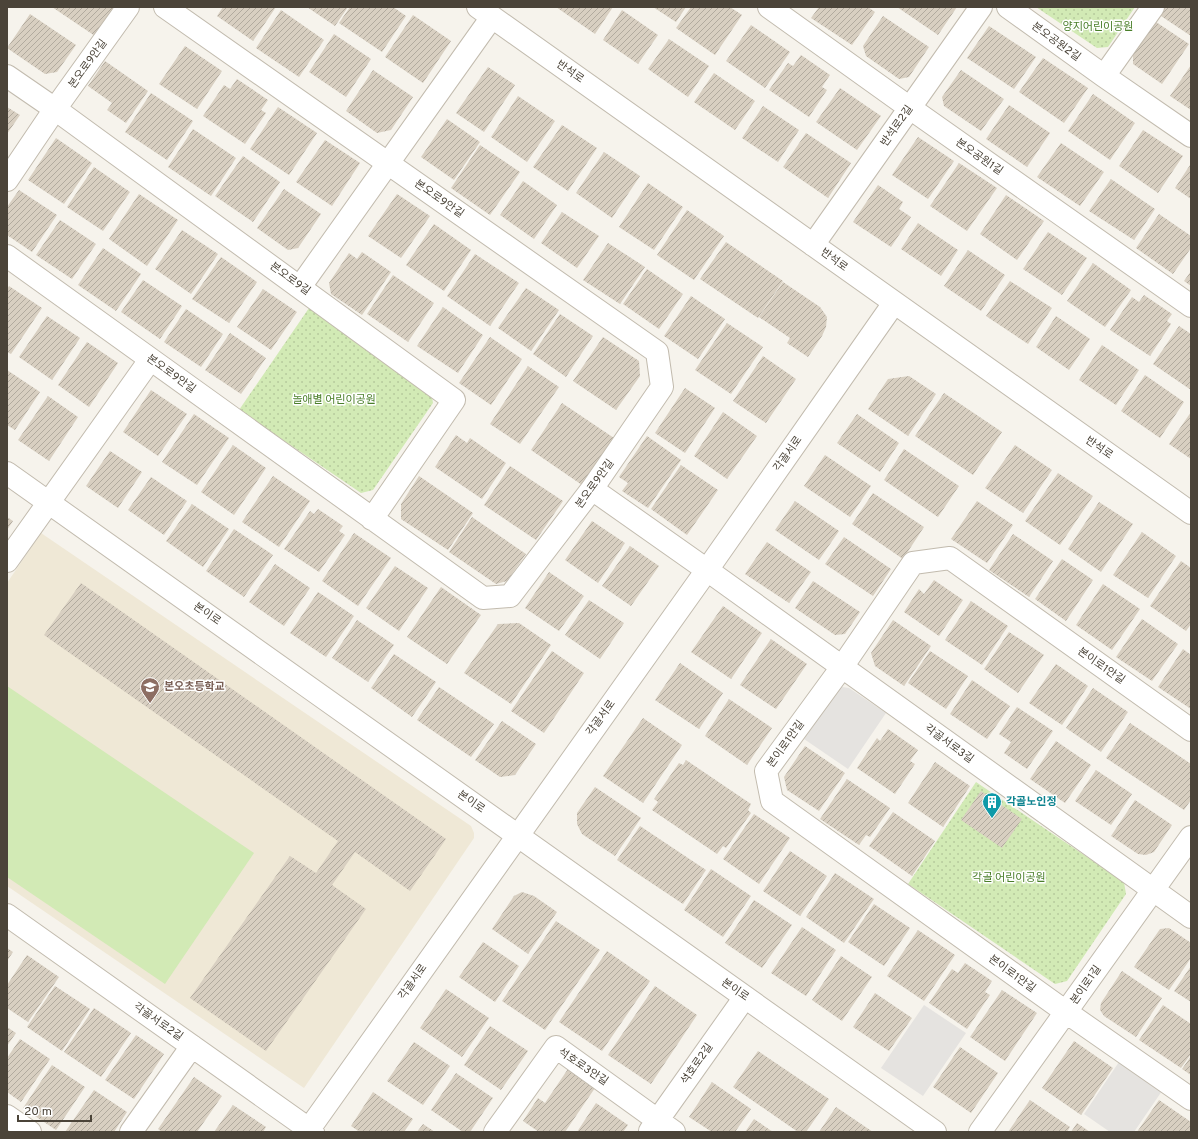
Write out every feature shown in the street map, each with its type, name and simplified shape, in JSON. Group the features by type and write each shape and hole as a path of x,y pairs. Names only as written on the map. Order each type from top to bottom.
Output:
{"street":[{"name":"본오로9안길","path":"7,180 55,109 128,7"},
{"name":"본오로9안길","path":"7,256 483,598 510,596 592,489 662,387 657,352 166,7"},
{"name":"본오공원1길","path":"769,7 1191,306"},
{"name":"반석로2길","path":"813,245 980,7"},
{"name":"본오공원2길","path":"1008,7 1191,136"},
{"path":"1104,76 1153,7"},
{"path":"300,287 388,163 485,12"},
{"name":"반석로","path":"485,12 1191,513"},
{"name":"본오로9길","path":"7,76 55,109 454,400 372,519"},
{"name":"각골서로","path":"310,1131 894,303"},
{"path":"7,561 150,360"},
{"name":"본이로","path":"7,473 935,1132"},
{"name":"각골서로3길","path":"592,489 1191,917"},
{"name":"본이로1안길","path":"1191,730 950,558 913,563 842,667 766,771 772,801 1066,1012 1191,1099"},
{"name":"본이로1길","path":"980,1132 1191,837"},
{"name":"각골서로2길","path":"7,915 310,1131"},
{"name":"석호로2길","path":"660,1128 745,997"},
{"path":"131,1132 192,1046"},
{"name":"석호로3안길","path":"495,1132 556,1047 660,1128"},
{"path":"7,1116 30,1132"}],"shaded area":[{"name":"본오초등학교","path":"41,533 471,826 474,833 474,838 304,1088 7,886 7,583"},
{"path":"842,687 849,688 886,713 848,769 804,739 837,690"},
{"path":"924,1005 966,1033 923,1096 881,1068"},
{"path":"1121,1059 1164,1088 1134,1132 1110,1132 1084,1114"}],"green space":[{"name":"양지어린이공원","path":"1036,7 1135,7 1108,47 1097,48"},
{"name":"놀애별 어린이공원","path":"309,308 431,391 433,403 373,490 361,493 239,410"},
{"path":"7,686 254,853 165,984 7,877"},
{"name":"각골 어린이공원","path":"976,782 1124,882 1126,894 1067,981 1055,984 908,884"}],"building":[{"path":"52,7 116,7 95,36"},
{"path":"223,7 276,7 253,41 217,16"},
{"path":"307,7 348,7 335,26"},
{"path":"350,7 393,7 406,16 382,52 339,23"},
{"path":"556,7 613,7 595,34"},
{"path":"653,7 686,7 676,22"},
{"path":"691,7 730,7 742,15 715,55 676,28"},
{"path":"819,7 868,7 875,12 852,45 811,18"},
{"path":"897,7 957,7 938,35"},
{"path":"1163,7 1191,7 1191,36 1158,14"},
{"path":"281,10 324,40 299,77 256,48"},
{"path":"622,10 658,35 638,64 603,40"},
{"path":"30,14 76,45 57,72 45,74 7,48"},
{"path":"413,15 451,41 423,83 385,57"},
{"path":"883,16 929,47 909,77 899,79 866,56 863,46"},
{"path":"1153,20 1189,44 1162,84 1133,64 1133,49"},
{"path":"751,25 790,52 765,88 726,61"},
{"path":"989,26 1036,57 1014,89 967,58"},
{"path":"334,34 371,59 346,97 309,72"},
{"path":"669,39 709,66 688,97 648,69"},
{"path":"185,46 222,71 197,109 159,84"},
{"path":"801,55 830,75 822,87 827,90 809,117 769,90 788,63 793,66"},
{"path":"1043,58 1088,88 1064,123 1019,92"},
{"path":"105,61 148,91 126,123 107,110 112,103 88,86"},
{"path":"1191,65 1191,110 1170,96"},
{"path":"488,67 515,85 484,132 456,113"},
{"path":"373,70 413,97 391,130 377,133 346,111"},
{"path":"961,70 1004,99 981,131 944,106 942,97"},
{"path":"714,73 755,101 735,130 694,102"},
{"path":"237,79 268,100 261,110 266,113 245,144 203,116 224,85 230,89"},
{"path":"840,88 881,116 857,150 816,122"},
{"path":"151,93 193,121 167,160 125,132"},
{"path":"1093,94 1135,123 1110,160 1068,131"},
{"path":"518,96 555,121 527,162 491,137"},
{"path":"1009,105 1050,133 1027,167 986,139"},
{"path":"763,106 799,130 778,162 742,138"},
{"path":"7,107 20,115 7,134"},
{"path":"278,107 317,133 289,175 250,149"},
{"path":"447,119 480,142 454,180 421,157"},
{"path":"562,125 597,148 568,191 533,167"},
{"path":"193,129 236,158 211,196 168,167"},
{"path":"1143,130 1183,156 1158,193 1119,166"},
{"path":"806,133 851,163 828,198 783,167"},
{"path":"918,137 954,161 928,199 892,175"},
{"path":"56,138 92,163 64,204 28,180"},
{"path":"325,140 360,163 332,206 296,182"},
{"path":"1061,143 1104,172 1080,206 1037,177"},
{"path":"480,145 520,172 490,215 451,188"},
{"path":"604,152 640,176 612,218 576,193"},
{"path":"243,156 280,182 253,222 215,196"},
{"path":"959,163 997,188 967,231 930,206"},
{"path":"1190,165 1191,166 1191,199 1175,188"},
{"path":"94,167 130,192 103,231 67,207"},
{"path":"1111,179 1155,209 1134,240 1089,211"},
{"path":"523,181 557,205 534,239 500,215"},
{"path":"648,183 683,207 654,250 619,227"},
{"path":"878,185 903,202 899,209 911,217 891,247 853,222"},
{"path":"284,189 321,214 298,248 288,250 257,228"},
{"path":"19,190 57,215 32,252 7,235 7,207"},
{"path":"139,194 178,220 147,266 109,239"},
{"path":"397,194 430,216 401,258 368,236"},
{"path":"1006,195 1044,221 1017,260 980,234"},
{"path":"687,210 724,236 694,280 657,255"},
{"path":"562,212 599,236 577,268 541,243"},
{"path":"1159,214 1191,236 1191,248 1173,274 1136,248"},
{"path":"60,220 96,244 72,279 36,255"},
{"path":"918,223 958,250 941,276 901,249"},
{"path":"434,224 471,250 444,291 406,265"},
{"path":"182,230 218,254 191,294 155,269"},
{"path":"1048,232 1087,258 1062,295 1023,269"},
{"path":"726,242 783,281 758,318 700,279"},
{"path":"608,243 645,267 620,304 583,280"},
{"path":"103,248 141,274 116,311 78,285"},
{"path":"968,250 1005,275 981,311 944,286"},
{"path":"362,252 391,272 362,315 331,294 329,283 349,253 357,259"},
{"path":"475,254 519,283 490,326 447,296"},
{"path":"221,257 257,282 229,323 192,299"},
{"path":"1093,263 1131,290 1105,327 1067,301"},
{"path":"647,269 683,294 659,329 623,304"},
{"path":"1191,271 1191,286 1184,281"},
{"path":"393,275 434,303 408,342 367,314"},
{"path":"143,280 182,306 160,339 121,312"},
{"path":"1010,281 1052,308 1028,344 986,316"},
{"path":"783,282 820,307 827,317 826,327 822,336 808,357 787,343 790,338 759,317"},
{"path":"9,286 42,308 11,354 7,352 7,289"},
{"path":"526,288 559,310 531,351 498,328"},
{"path":"263,289 297,312 271,350 237,327"},
{"path":"1144,295 1172,314 1167,321 1171,324 1150,356 1110,330 1132,297 1139,302"},
{"path":"691,296 725,319 698,359 664,336"},
{"path":"443,307 483,335 458,373 417,346"},
{"path":"186,309 223,334 201,367 164,342"},
{"path":"560,314 593,336 566,377 533,354"},
{"path":"47,316 80,338 52,380 19,357"},
{"path":"1056,316 1090,339 1069,370 1036,347"},
{"path":"727,323 763,347 731,394 695,370"},
{"path":"1179,326 1191,334 1191,390 1153,364"},
{"path":"230,333 266,358 241,394 205,370"},
{"path":"490,337 522,359 491,405 459,383"},
{"path":"603,337 639,361 640,376 616,410 573,381"},
{"path":"87,342 118,363 89,407 58,385"},
{"path":"1102,345 1139,370 1116,405 1079,380"},
{"path":"763,356 796,379 766,423 733,401"},
{"path":"528,366 559,387 520,444 490,424"},
{"path":"7,370 40,392 15,430 7,425"},
{"path":"1145,375 1184,402 1160,438 1121,411"},
{"path":"909,376 936,394 908,436 868,409 888,379"},
{"path":"685,388 715,408 685,453 655,433"},
{"path":"151,390 187,414 158,456 123,432"},
{"path":"944,393 1002,432 973,475 915,436"},
{"path":"48,396 78,417 49,461 18,440"},
{"path":"562,403 614,438 582,485 531,450"},
{"path":"723,412 757,436 727,479 694,456"},
{"path":"1191,412 1191,459 1169,444"},
{"path":"194,414 229,438 197,485 162,462"},
{"path":"857,414 899,443 880,472 837,443"},
{"path":"456,435 467,443 470,438 506,463 482,499 435,467"},
{"path":"647,436 681,460 648,508 622,491 628,483 619,477"},
{"path":"233,445 266,468 234,515 201,492"},
{"path":"1015,445 1052,470 1023,513 985,488"},
{"path":"904,449 959,486 938,517 884,480"},
{"path":"110,451 142,472 118,508 86,486"},
{"path":"825,455 871,486 850,517 804,486"},
{"path":"681,465 718,490 687,535 651,509"},
{"path":"510,466 563,501 536,540 484,505"},
{"path":"1058,473 1093,496 1060,545 1025,521"},
{"path":"273,476 310,501 279,547 242,522"},
{"path":"419,476 473,513 448,550 401,519 401,504"},
{"path":"151,477 187,501 164,535 128,510"},
{"path":"873,493 924,527 903,559 852,524"},
{"path":"795,501 839,531 819,560 775,530"},
{"path":"977,501 1013,525 987,563 951,539"},
{"path":"1099,502 1133,524 1101,572 1068,549"},
{"path":"192,504 229,529 203,567 166,541"},
{"path":"318,509 343,526 339,531 345,535 319,572 284,549 310,511 314,514"},
{"path":"7,517 13,521 7,530"},
{"path":"472,517 526,554 507,581 496,584 449,552"},
{"path":"592,521 625,543 598,583 565,560"},
{"path":"234,529 273,555 244,597 206,571"},
{"path":"1142,532 1176,556 1148,598 1113,575"},
{"path":"354,533 391,558 358,606 322,581"},
{"path":"1013,534 1053,561 1029,597 989,570"},
{"path":"844,537 891,569 873,596 825,564"},
{"path":"767,542 811,572 789,603 745,574"},
{"path":"630,546 659,566 631,606 602,586"},
{"path":"1062,559 1093,580 1066,621 1035,599"},
{"path":"1181,561 1191,568 1191,624 1186,631 1150,606"},
{"path":"275,564 310,588 284,626 249,602"},
{"path":"395,566 428,588 399,631 366,608"},
{"path":"549,572 584,596 559,631 525,608"},
{"path":"934,580 963,600 939,636 904,612 919,589 924,594"},
{"path":"813,581 860,612 845,634 835,635 795,608"},
{"path":"81,583 446,839 410,891 355,852 332,885 366,909 266,1051 190,998 290,856 316,873 338,841 44,635"},
{"path":"1103,584 1140,609 1112,650 1076,625"},
{"path":"441,587 481,615 447,664 407,637"},
{"path":"318,592 354,616 326,657 290,633"},
{"path":"589,600 624,623 600,659 565,635"},
{"path":"971,601 1008,626 982,665 945,640"},
{"path":"723,606 762,633 731,679 691,652"},
{"path":"1142,619 1178,644 1152,681 1116,657"},
{"path":"357,620 394,645 368,682 332,658"},
{"path":"893,620 931,646 904,686 875,666 871,653"},
{"path":"519,623 551,645 511,704 464,673 498,624"},
{"path":"1009,632 1044,655 1018,693 984,669"},
{"path":"771,639 807,664 776,709 740,685"},
{"path":"1183,649 1191,655 1191,709 1158,687"},
{"path":"552,651 584,673 544,733 511,711"},
{"path":"930,651 968,676 946,709 908,683"},
{"path":"394,654 436,682 412,717 371,688"},
{"path":"680,663 723,693 699,729 655,700"},
{"path":"1056,664 1088,686 1062,725 1029,703"},
{"path":"972,680 1010,706 987,739 950,714"},
{"path":"439,687 494,724 471,757 417,720"},
{"path":"1093,688 1128,712 1101,752 1066,728"},
{"path":"729,699 772,728 747,765 705,736"},
{"path":"1017,707 1053,731 1027,769 1004,753 1011,742 999,734"},
{"path":"643,718 682,745 643,803 603,776"},
{"path":"502,721 536,744 515,775 500,777 475,760"},
{"path":"1130,723 1191,764 1191,800 1184,810 1106,758"},
{"path":"888,729 918,750 910,761 915,764 895,794 857,768 877,738 880,741"},
{"path":"1056,741 1091,765 1065,803 1030,779"},
{"path":"805,746 845,773 819,811 787,790 784,777"},
{"path":"686,760 751,804 748,810 751,813 726,848 723,846 717,854 652,810 658,802 654,799 679,763 683,765"},
{"path":"935,762 970,786 943,827 908,803"},
{"path":"1096,770 1132,794 1111,825 1075,801"},
{"path":"847,779 890,808 870,837 866,835 859,845 820,819"},
{"path":"595,787 641,818 615,856 582,834 577,824 577,813"},
{"name":"각골노인정","path":"981,791 1022,819 1002,848 961,820"},
{"path":"1135,800 1172,825 1154,852 1146,855 1138,854 1111,836"},
{"path":"893,812 935,841 912,876 869,846"},
{"path":"754,814 790,838 759,884 723,859"},
{"path":"640,826 706,870 683,904 617,860"},
{"path":"790,851 827,876 800,916 763,891"},
{"path":"711,869 751,896 723,937 684,910"},
{"path":"835,873 874,899 844,943 806,917"},
{"path":"522,892 534,896 557,912 528,954 492,929 514,896"},
{"path":"754,900 792,925 762,968 725,943"},
{"path":"874,904 910,928 884,966 848,942"},
{"path":"556,921 600,950 545,1030 502,1001"},
{"path":"802,927 836,950 806,996 771,973"},
{"path":"1169,928 1191,943 1191,958 1169,990 1134,967 1160,929"},
{"path":"918,930 955,955 924,1001 887,976"},
{"path":"483,942 519,966 495,1002 459,977"},
{"path":"7,948 13,952 7,961"},
{"path":"607,951 650,981 602,1051 559,1022"},
{"path":"27,955 59,977 28,1022 7,1008 7,985"},
{"path":"841,956 872,977 842,1021 812,1000"},
{"path":"965,963 992,981 985,992 990,995 967,1029 929,1003 952,969 958,973"},
{"path":"1191,966 1191,1002 1174,991"},
{"path":"1122,971 1162,998 1136,1037 1104,1016 1100,1010 1101,1003"},
{"path":"55,986 90,1009 62,1051 27,1027"},
{"path":"655,986 697,1015 651,1084 608,1055"},
{"path":"446,989 489,1018 462,1057 420,1028"},
{"path":"1002,990 1037,1013 1005,1061 970,1037"},
{"path":"875,993 912,1018 889,1051 853,1027"},
{"path":"1163,1005 1191,1024 1191,1054 1181,1068 1139,1040"},
{"path":"94,1008 131,1033 101,1077 64,1052"},
{"path":"490,1026 528,1051 501,1090 464,1065"},
{"path":"7,1027 16,1033 7,1046"},
{"path":"136,1035 164,1054 134,1099 105,1080"},
{"path":"20,1039 50,1059 21,1102 7,1092 7,1058"},
{"path":"1074,1041 1113,1068 1081,1115 1042,1088"},
{"path":"414,1042 450,1066 423,1105 387,1081"},
{"path":"960,1047 998,1073 971,1113 933,1087"},
{"path":"758,1051 829,1099 806,1132 798,1132 733,1087"},
{"path":"1191,1056 1191,1075 1182,1069"},
{"path":"52,1065 85,1087 56,1130 23,1108"},
{"path":"568,1069 595,1088 565,1132 539,1132 523,1121 538,1098 545,1103"},
{"path":"456,1073 493,1098 470,1132 463,1132 431,1110"},
{"path":"194,1077 222,1096 197,1132 162,1132 158,1129"},
{"path":"712,1082 751,1109 735,1132 712,1132 689,1117"},
{"path":"94,1090 127,1112 114,1132 65,1132"},
{"path":"373,1092 413,1119 404,1132 360,1132 351,1126"},
{"path":"1030,1100 1070,1127 1067,1132 1008,1132"},
{"path":"1159,1100 1191,1122 1191,1132 1137,1132"},
{"path":"596,1103 628,1125 623,1132 577,1132"},
{"path":"233,1105 266,1127 263,1132 214,1132"},
{"path":"836,1107 873,1132 819,1132"},
{"path":"754,1119 773,1132 745,1132"},
{"path":"1077,1123 1090,1132 1071,1132"},
{"path":"423,1124 435,1132 417,1132"}],"place":[{"name":"본오초등학교","path":"150,704"},
{"name":"각골노인정","path":"992,819"}]}
